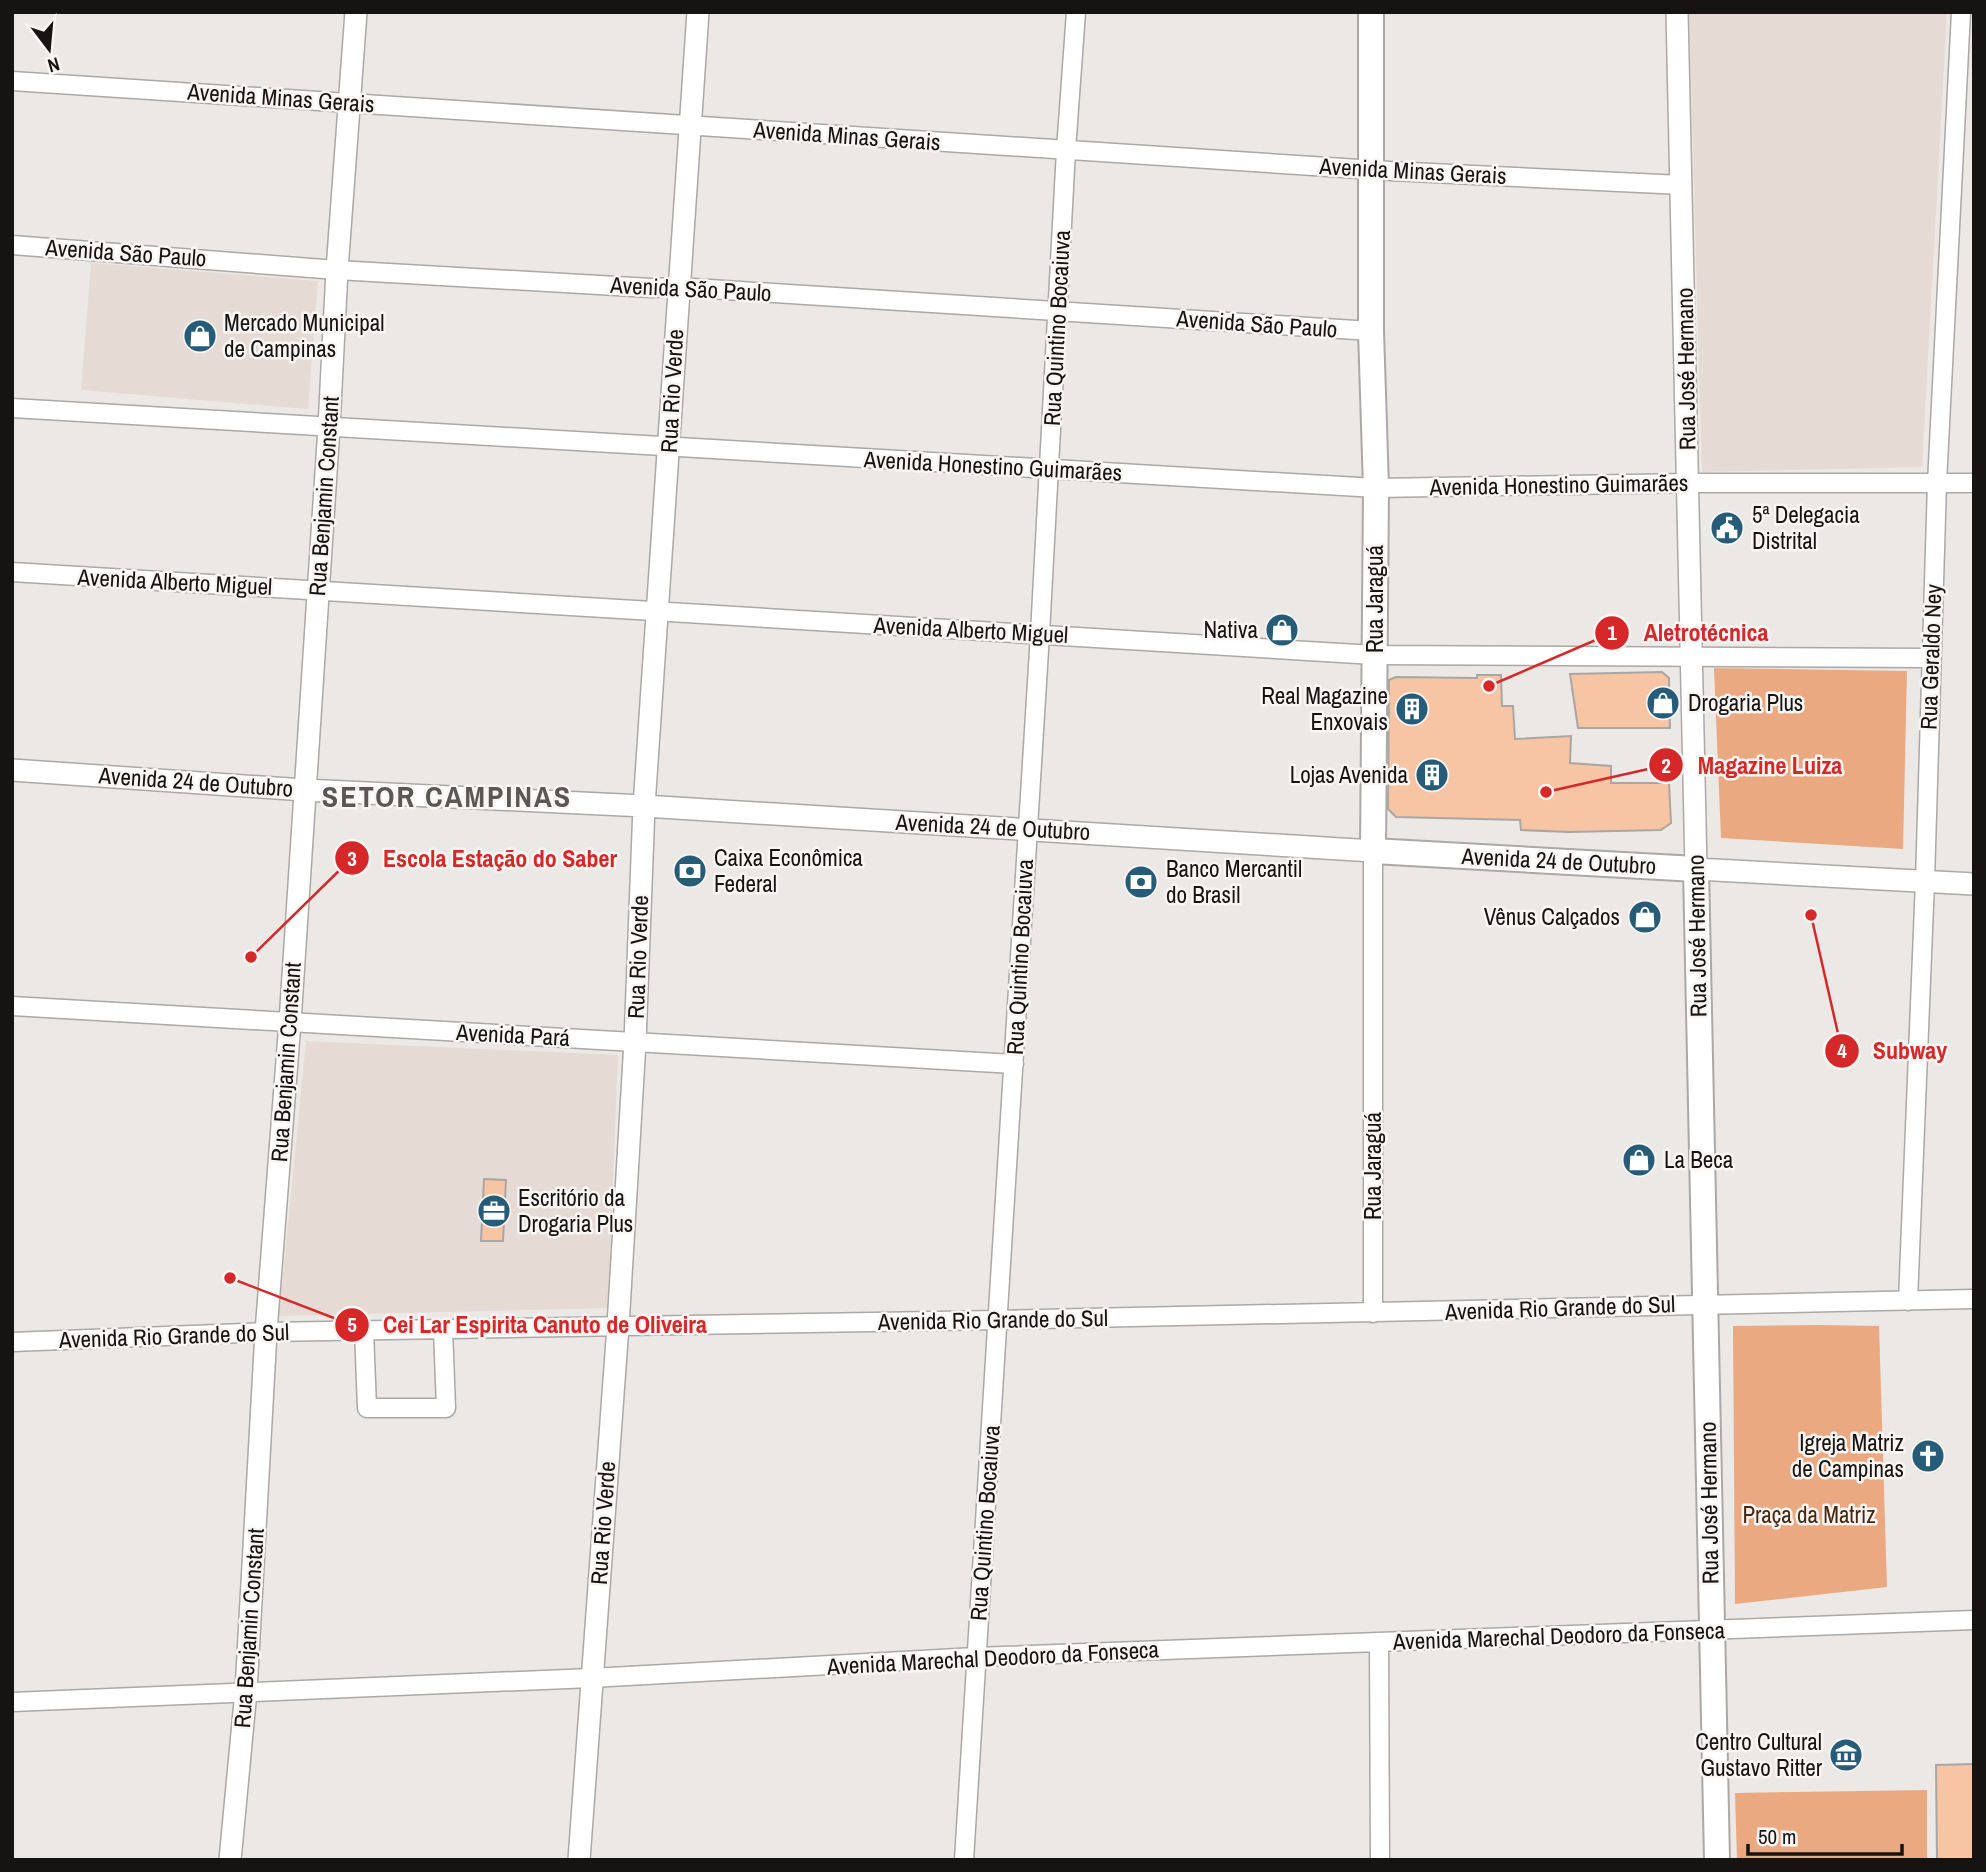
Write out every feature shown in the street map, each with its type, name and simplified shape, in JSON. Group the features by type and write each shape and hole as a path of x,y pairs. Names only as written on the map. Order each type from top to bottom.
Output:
{"main road":[{"name":"Rua Jaraguá","path":"1371,12 1371,331 1376,488 1373,851"},
{"name":"Avenida 24 de Outubro","path":"1373,851 1696,869"},
{"name":"Rua José Hermano","path":"1696,869 1717,1860"}],"street":[{"name":"Rua Benjamin Constant","path":"230,1860 246,1691 266,1332 290,1023 337,270 356,12"},
{"name":"Rua Rio Verde","path":"579,1860 618,1326 635,1042 643,806 698,12"},
{"name":"Rua Quintino Bocaiuva","path":"964,1860 975,1657 999,1320 1076,12"},
{"name":"Rua José Hermano","path":"1677,12 1696,869"},
{"name":"Rua Geraldo Ney","path":"1908,1301 1925,881 1937,483 1961,12"},
{"name":"Avenida Minas Gerais","path":"12,81 1066,150 1682,185"},
{"name":"Avenida São Paulo","path":"12,245 337,270 678,288 1371,331"},
{"name":"Avenida Honestino Guimarães","path":"12,408 1376,488 1974,483"},
{"name":"Avenida Alberto Miguel","path":"12,572 1374,655 1931,658"},
{"name":"Avenida 24 de Outubro","path":"12,770 304,790 643,806 1373,851"},
{"name":"Rua Jaraguá","path":"1373,851 1373,1313"},
{"name":"Avenida 24 de Outubro","path":"1696,869 1974,884"},
{"name":"Avenida Pará","path":"12,1006 1014,1064"},
{"name":"Avenida Rio Grande do Sul","path":"12,1342 266,1332 1373,1313 1974,1299"},
{"path":"364,1331 367,1408 446,1408 443,1329"},
{"name":"Avenida Marechal Deodoro da Fonseca","path":"12,1702 591,1678 975,1657 1974,1620"},
{"path":"1379,1643 1380,1860"}],"shaded area":[{"path":"1689,12 1947,12 1922,467 1702,472"},
{"name":"Mercado Municipal de Campinas","path":"91,263 318,281 308,409 81,390"},
{"path":"306,1041 618,1055 608,1308 279,1316"}],"green space":[{"path":"1714,668 1907,671 1903,849 1721,838"},
{"name":"Praça da Matriz","path":"1733,1326 1879,1326 1887,1587 1735,1604"},
{"path":"1927,1790 1927,1860 1737,1860 1735,1793"}],"building":[{"path":"1662,672 1669,678 1670,728 1578,728 1570,674"},
{"path":"1477,675 1501,675 1502,706 1513,706 1515,739 1571,736 1570,763 1611,766 1611,783 1669,783 1671,823 1661,830 1569,832 1521,830 1520,820 1396,817 1388,809 1389,680 1396,677 1477,678"},
{"name":"Escritório da Drogaria Plus","path":"484,1179 506,1180 503,1241 481,1241"},
{"path":"1974,1764 1974,1860 1937,1860 1936,1765"}],"place":[{"name":"Mercado Municipal de Campinas","path":"200,336"},
{"name":"5ª Delegacia Distrital","path":"1727,528"},
{"name":"Nativa","path":"1282,630"},
{"name":"Aletrotécnica","path":"1489,686"},
{"name":"Drogaria Plus","path":"1663,703"},
{"name":"Real Magazine Enxovais","path":"1412,709"},
{"name":"Lojas Avenida","path":"1432,775"},
{"name":"Magazine Luiza","path":"1546,792"},
{"name":"Caixa Econômica Federal","path":"690,871"},
{"name":"Banco Mercantil do Brasil","path":"1141,882"},
{"name":"Subway","path":"1811,915"},
{"name":"Vênus Calçados","path":"1645,917"},
{"name":"Escola Estação do Saber","path":"251,957"},
{"name":"La Beca","path":"1639,1160"},
{"name":"Escritório da Drogaria Plus","path":"494,1211"},
{"name":"Cei Lar Espirita Canuto de Oliveira","path":"230,1278"},
{"name":"Igreja Matriz de Campinas","path":"1928,1456"},
{"name":"Centro Cultural Gustavo Ritter","path":"1846,1755"}],"district":[{"name":"SETOR CAMPINAS","path":"447,797"}]}
